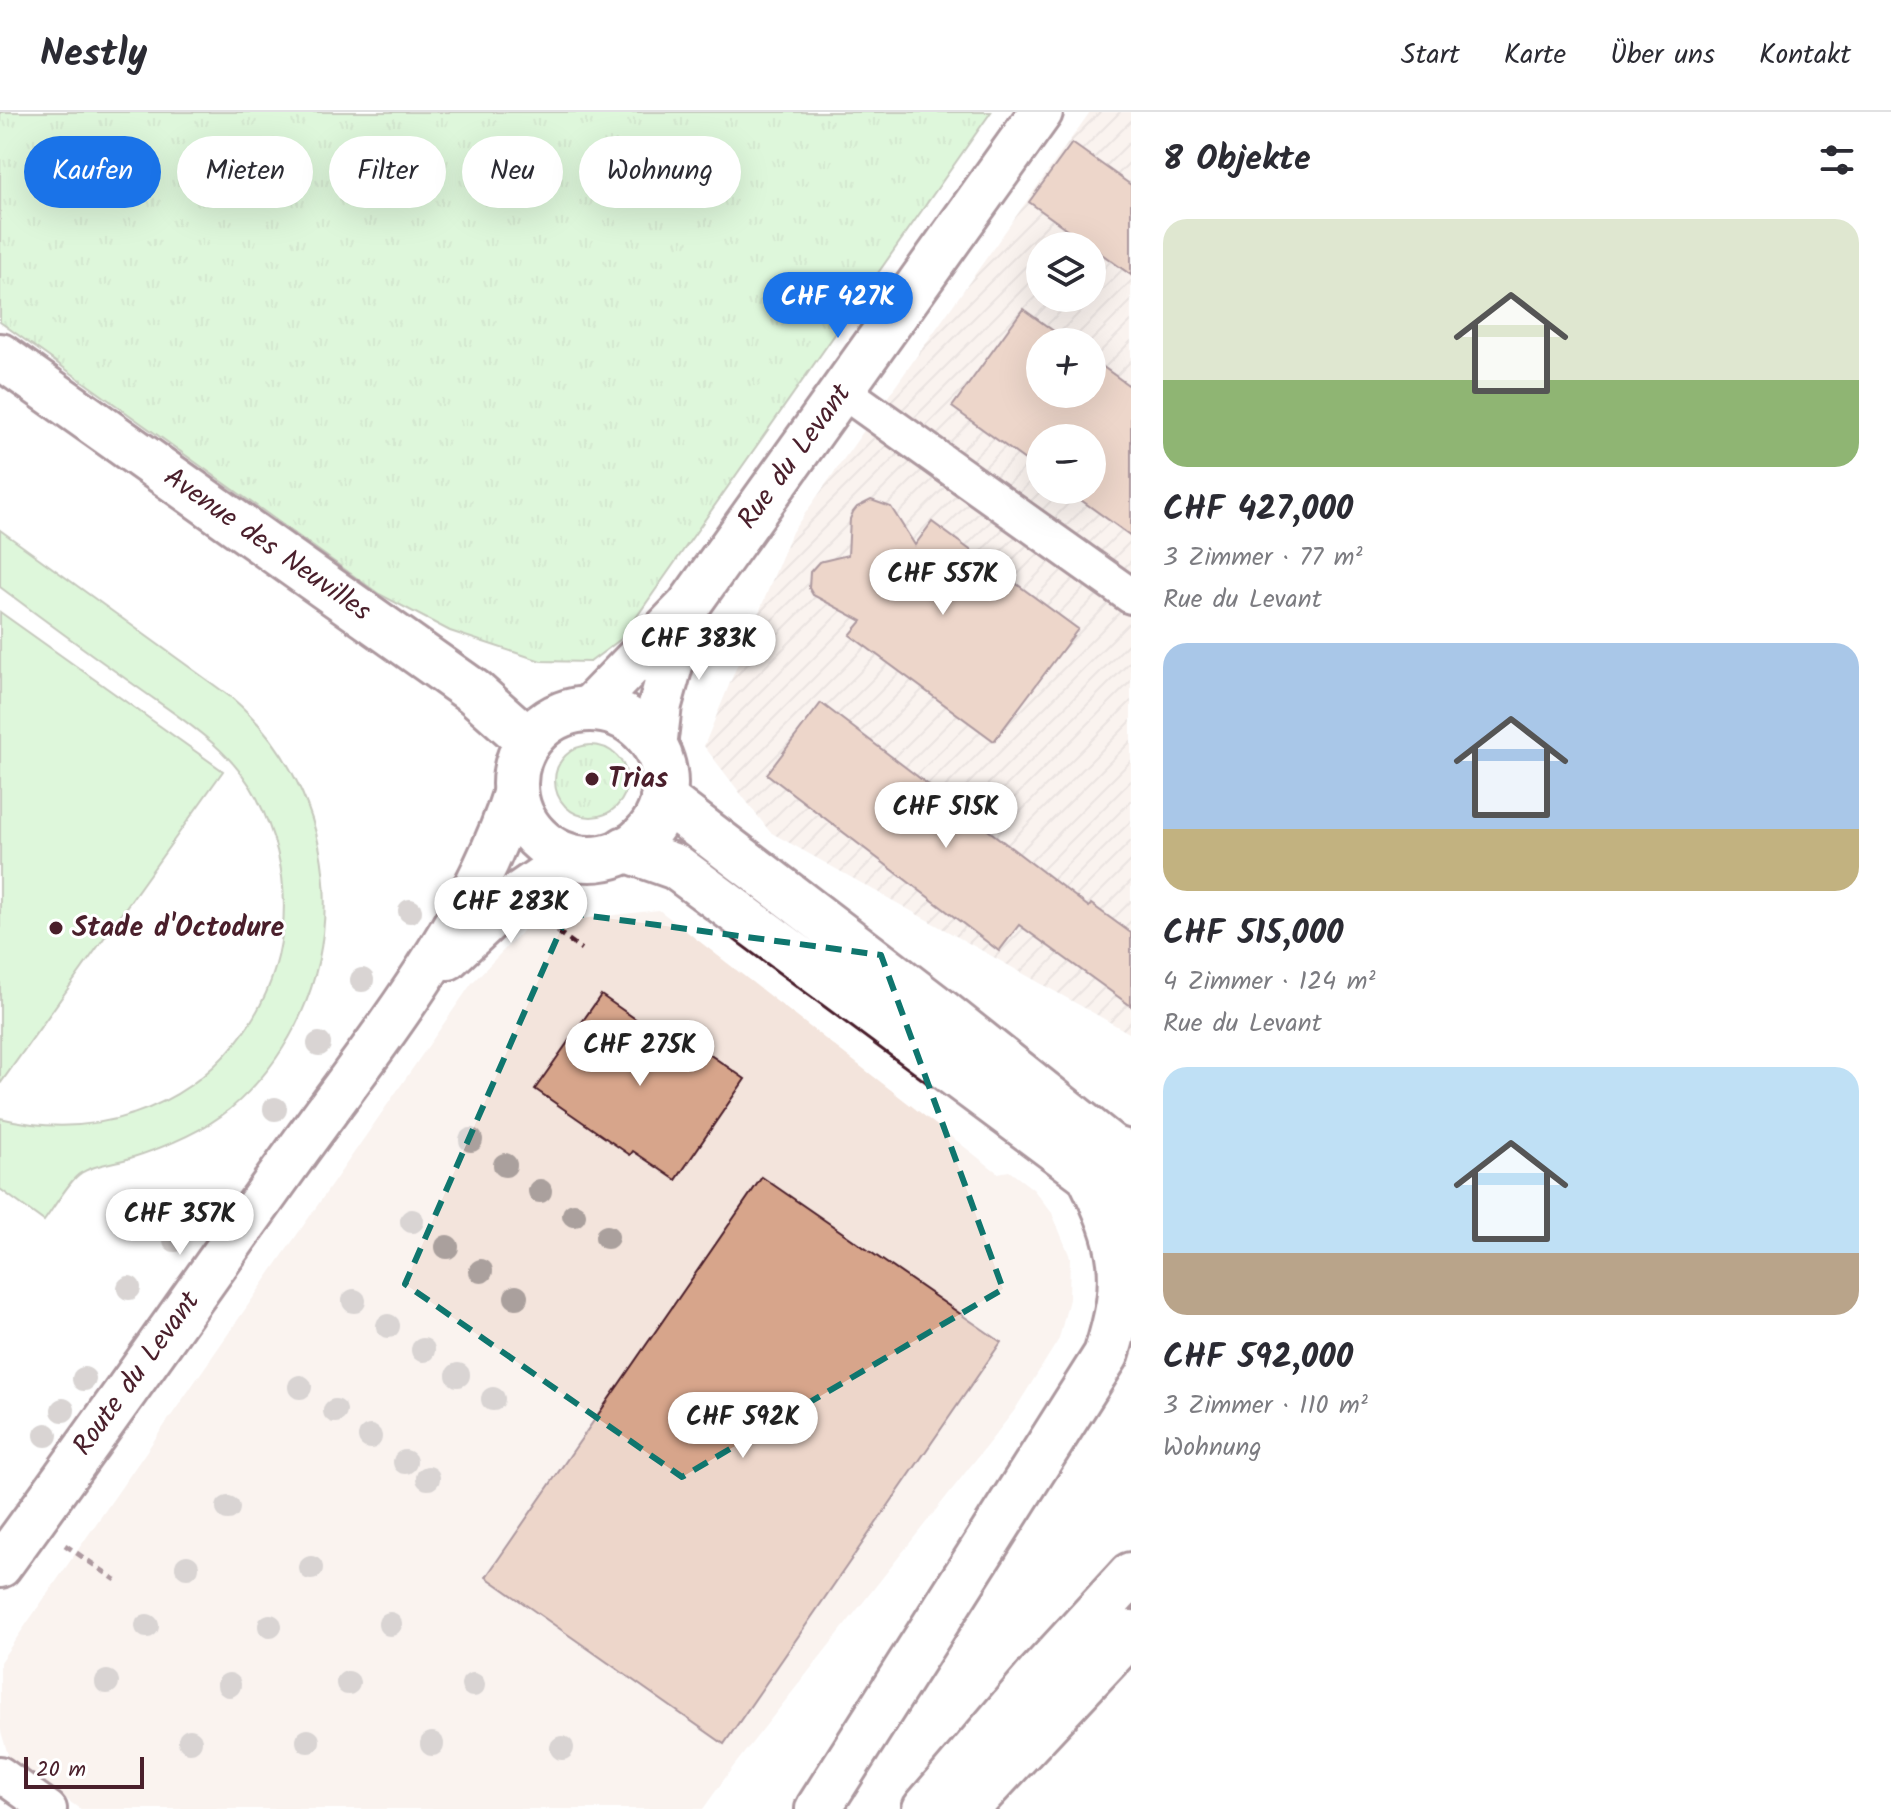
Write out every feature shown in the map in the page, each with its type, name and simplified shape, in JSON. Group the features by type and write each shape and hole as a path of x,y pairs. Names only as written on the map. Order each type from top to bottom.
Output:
{"main road":[{"name":"Avenue des Neuvilles","path":"0,356 474,692 528,740"},
{"path":"588,709 625,718 642,730 655,747 663,767 663,799 650,828 625,849 609,857 572,857 548,846 529,828 517,805 515,791 517,765 528,740 548,721 588,709"},
{"path":"663,799 943,1013 1116,1160 1131,1208"},
{"path":"625,849 676,867 1116,1160"},
{"path":"818,1809 1106,1355 1118,1325 1123,1267 1116,1160"},
{"path":"925,1809 1039,1675 1131,1575"},
{"path":"966,1809 1131,1633"}],"street":[{"name":"Rue du Levant","path":"588,709 688,606 1041,112"},
{"path":"843,391 1131,596"},
{"name":"Rue du Levant","path":"655,747 660,705 688,606"},
{"name":"Route du Levant","path":"0,1566 415,989 481,875 502,831 515,791"},
{"name":"Route du Levant","path":"415,989 511,899 572,857"},
{"path":"0,1774 49,1809"}],"path":[{"path":"539,919 581,949"},
{"path":"61,1542 116,1580"}],"highlighted area":[{"path":"568,913 881,955 1003,1289 682,1477 405,1284"}],"shaded area":[{"path":"1090,112 1131,112 1131,1034 770,832 704,746 792,532"},
{"path":"659,910 998,1173 1009,1171 1033,1189 1052,1213 1070,1257 1069,1299 1059,1339 1014,1411 703,1809 80,1809 9,1758 0,1728 0,1662 472,983 528,925"}],"green space":[{"path":"0,112 991,112 621,639 590,662 541,661 450,631 379,594 0,322"},
{"path":"0,530 232,698 273,742 302,793 319,847 325,904 319,960 301,1015 271,1065 230,1109 207,1125 154,1150 81,1173 44,1221 0,1189 0,1118 70,1125 135,1113 191,1085 235,1043 267,991 283,930 280,865 257,798 233,763 218,748 0,587"},
{"name":"Stade d'Octodure","path":"0,612 223,771 0,1084"},
{"path":"591,745 611,751 621,761 627,781 621,801 611,811 591,817 571,811 561,801 555,781 561,761 571,751"}],"building":[{"path":"1072,143 1131,185 1131,275 1106,257 1106,232 1071,232 1029,202"},
{"path":"1023,309 1049,328 1026,328 1026,408 1106,408 1106,369 1131,387 1131,536 1086,504 1106,504 1106,424 1026,424 1026,461 952,407"},
{"path":"871,500 891,507 915,545 932,522 1078,629 994,741 850,635 862,621 813,595 809,588 810,572 819,562 848,555 850,519 857,507"},
{"path":"821,703 1089,907 1091,904 1131,933 1131,1006 1019,925 999,951 767,774"},
{"path":"601,995 686,1054 693,1043 745,1079 676,1180 633,1151 630,1155 535,1089"},
{"path":"762,1177 1001,1342 724,1744 486,1577"}],"place":[{"name":"Trias","path":"592,779"},
{"name":"Stade d'Octodure","path":"56,928"}]}
